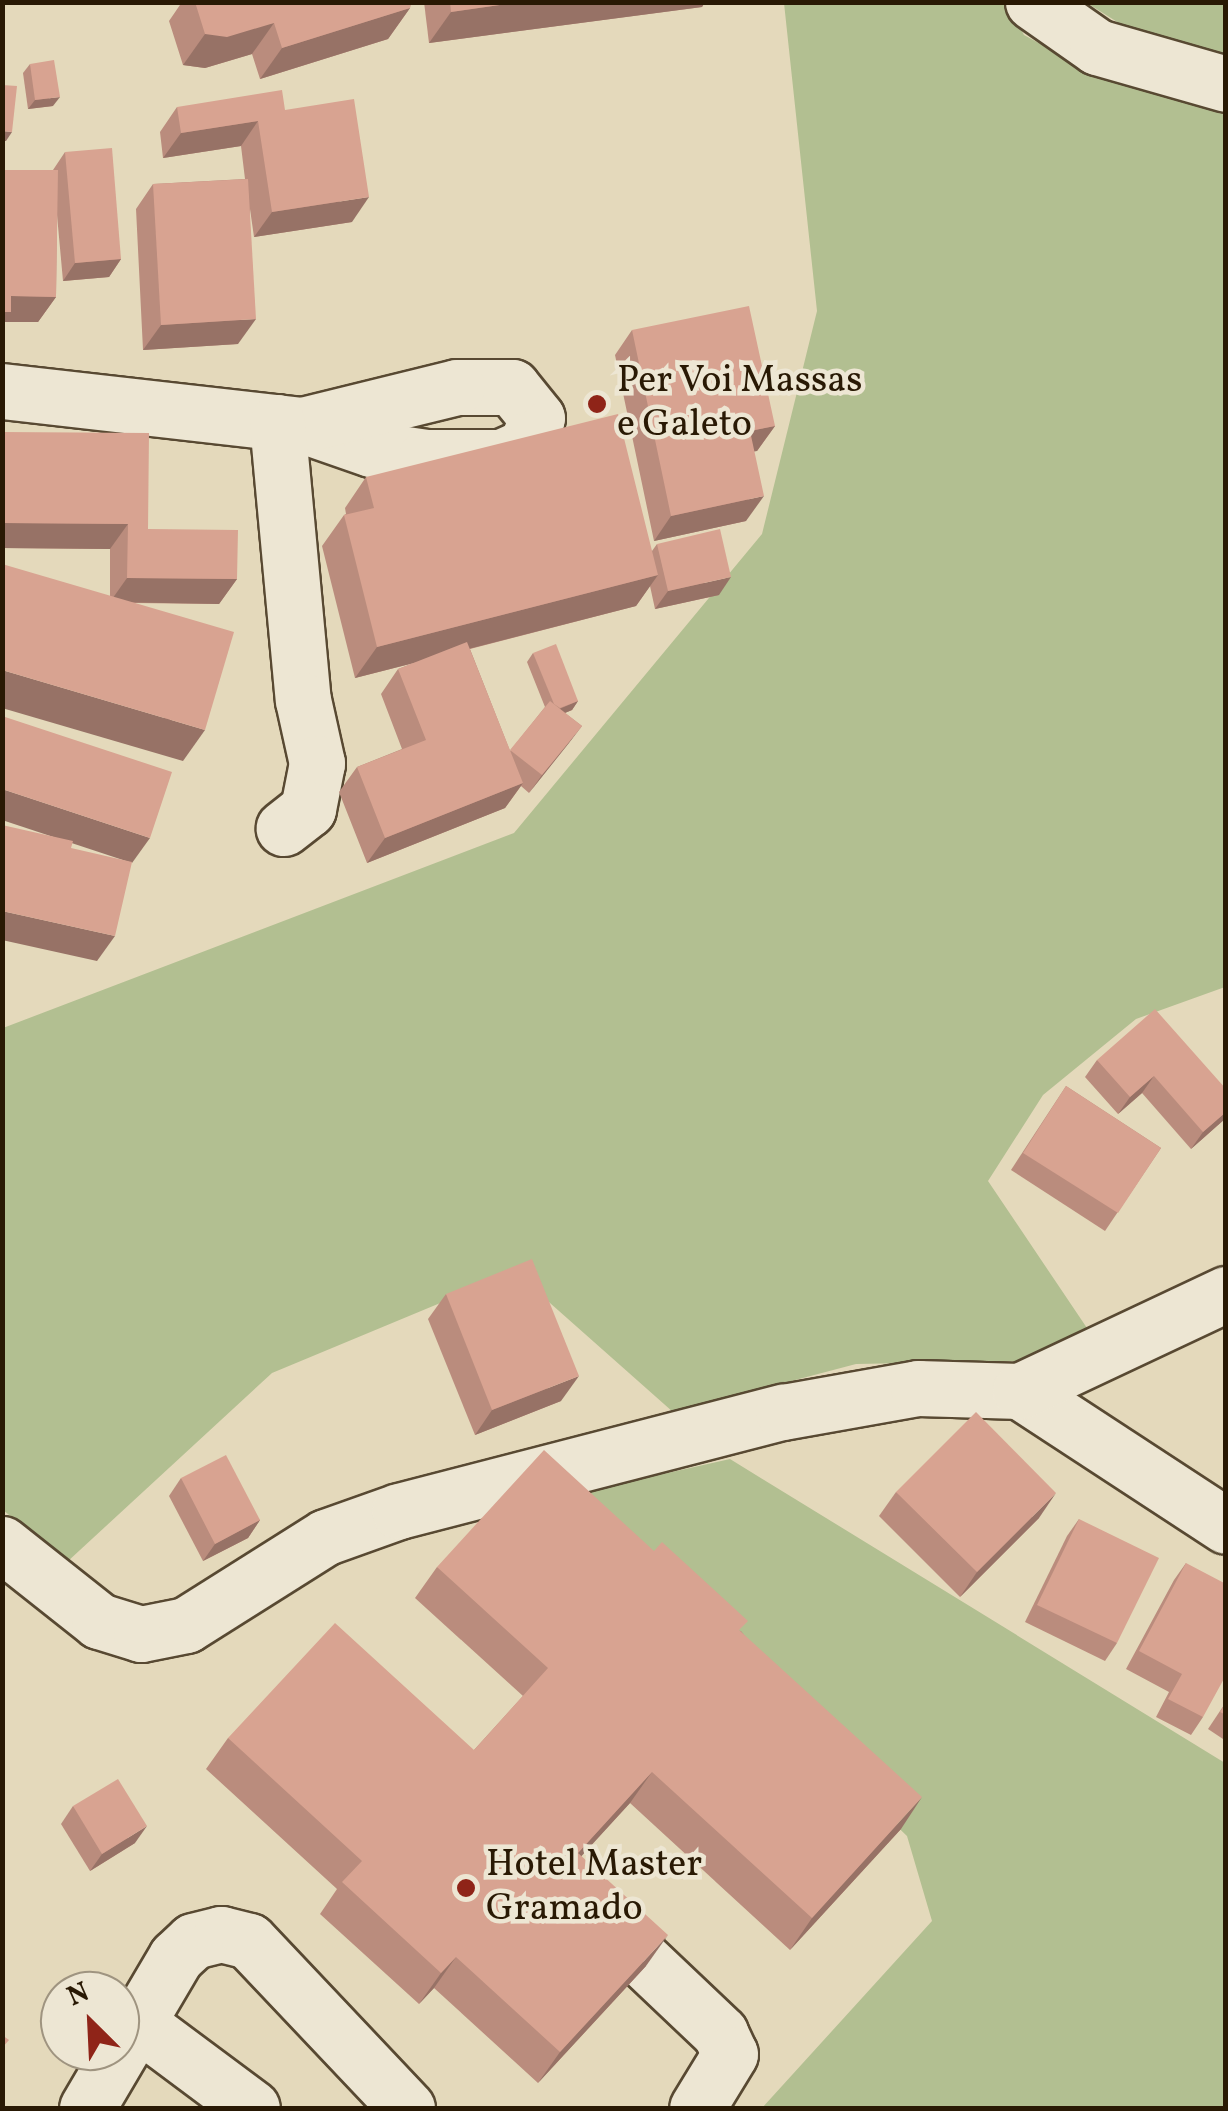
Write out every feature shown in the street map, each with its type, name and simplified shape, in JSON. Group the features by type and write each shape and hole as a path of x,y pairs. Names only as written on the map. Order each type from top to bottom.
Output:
{"street":[{"path":"1032,2 1097,48 1226,84"},
{"path":"2,391 290,423 303,700 317,763 308,809 284,828"},
{"path":"2,1544 100,1621 140,1634 186,1625 326,1538 400,1511 783,1412 918,1388 1020,1391 1226,1294"},
{"path":"1020,1391 1226,1526"},
{"path":"140,2019 194,1941 221,1934 250,1941 407,2108"},
{"path":"621,1938 720,2034 730,2054 697,2108"},
{"path":"140,2024 252,2108"},
{"path":"87,2108 109,2071"}],"green space":[{"path":"784,3 1007,3 1024,35 1092,72 1225,115 1225,987 1136,1019 1043,1095 988,1181 1089,1331 1023,1361 856,1364 673,1412 515,1272 272,1373 67,1562 3,1510 3,1028 514,833 762,534 817,311"},
{"path":"1087,3 1225,3 1225,54 1122,25"},
{"path":"730,1459 1225,1763 1225,2108 762,2108 932,1921 907,1836 556,1498"}],"building":[{"path":"195,2 411,2 410,8 282,48 274,23 227,37 205,34"},
{"path":"450,2 520,2 451,12"},
{"path":"54,60 60,97 35,100 30,64"},
{"path":"2,85 17,86 12,132 2,131"},
{"path":"282,90 285,110 354,99 369,197 272,212 258,121 181,133 177,107"},
{"path":"112,148 121,259 75,263 65,152"},
{"path":"2,170 58,170 56,297 11,296 11,312 2,312"},
{"path":"248,179 256,319 161,325 153,184"},
{"path":"749,306 775,426 750,431 764,496 671,516 632,330"},
{"path":"618,414 658,575 377,647 344,515 374,508 366,477"},
{"path":"2,432 149,433 148,529 238,530 237,579 127,578 128,524 2,523"},
{"path":"720,529 731,577 668,591 657,544"},
{"path":"2,564 234,632 205,730 2,670"},
{"path":"467,642 523,783 385,838 357,767 426,740 398,669"},
{"path":"556,644 578,701 560,708 554,704 533,653"},
{"path":"550,701 582,726 542,775 510,750"},
{"path":"2,716 172,772 150,838 2,789"},
{"path":"2,825 73,841 71,848 132,862 115,936 2,911"},
{"path":"1155,1009 1226,1089 1226,1112 1203,1132 1154,1076 1130,1097 1097,1060"},
{"path":"1066,1086 1161,1148 1118,1213 1023,1153"},
{"path":"532,1259 579,1376 492,1410 446,1294"},
{"path":"976,1412 1056,1493 977,1572 896,1492"},
{"path":"544,1450 654,1551 662,1542 748,1621 739,1630 922,1797 812,1918 652,1772 578,1853 668,1935 560,2052 456,1957 441,1973 342,1882 362,1861 228,1738 335,1623 474,1750 548,1668 437,1567"},
{"path":"226,1455 260,1520 215,1544 181,1478"},
{"path":"1079,1519 1159,1558 1117,1643 1037,1605"},
{"path":"1186,1563 1226,1584 1226,1675 1203,1717 1168,1699 1182,1674 1139,1651"},
{"path":"118,1779 147,1826 102,1854 73,1806"}],"place":[{"name":"Per Voi Massas e Galeto","path":"597,404"},
{"name":"Hotel Master Gramado","path":"466,1888"}]}
